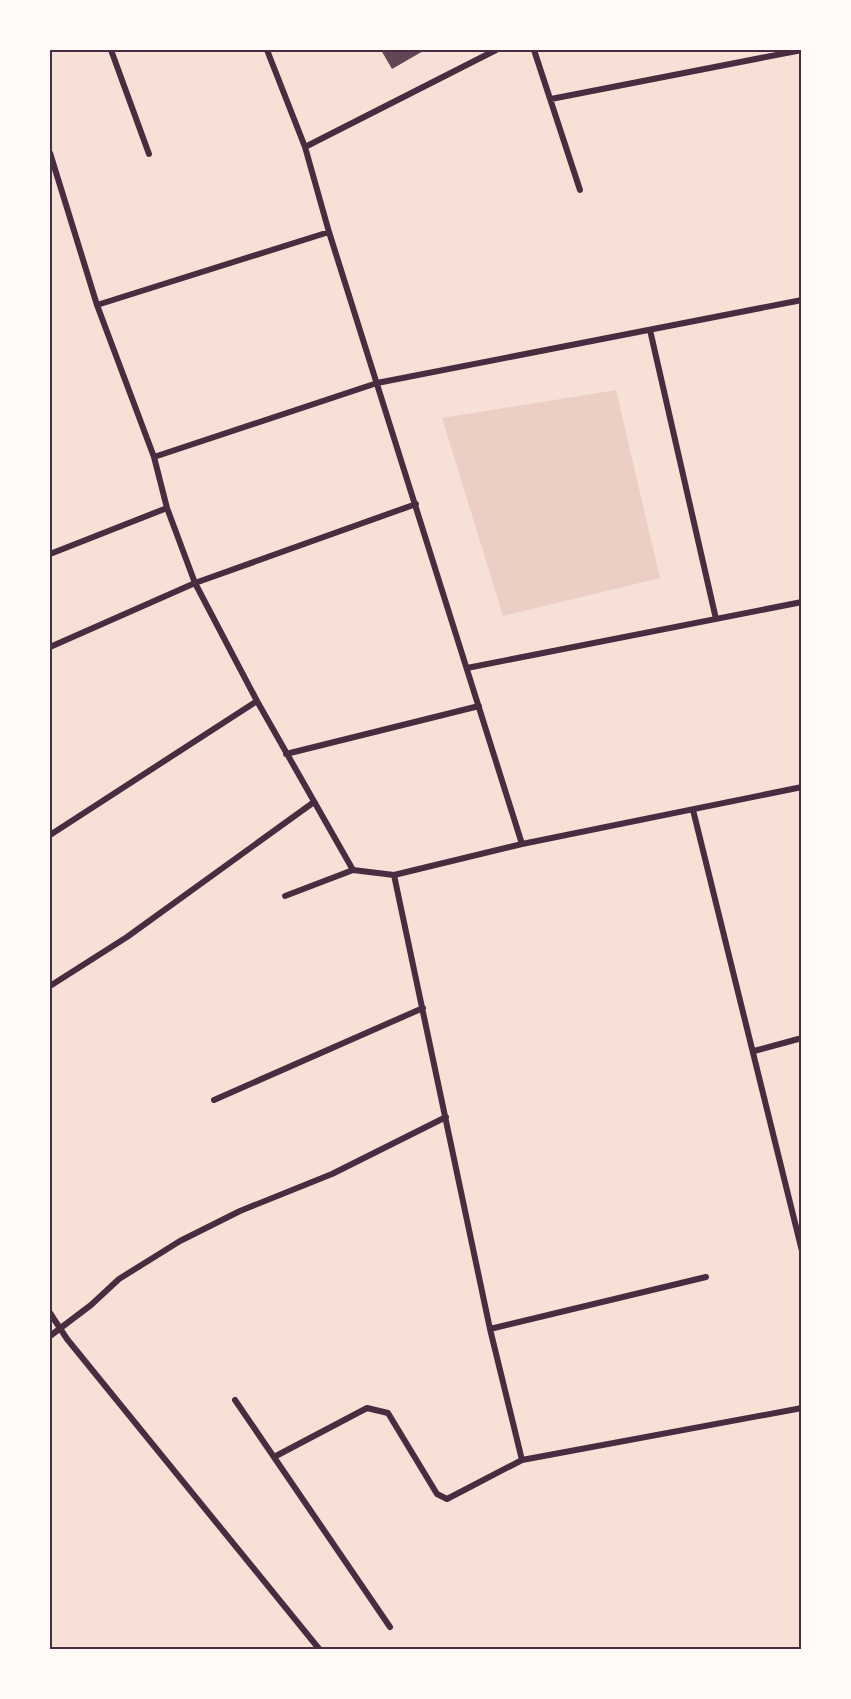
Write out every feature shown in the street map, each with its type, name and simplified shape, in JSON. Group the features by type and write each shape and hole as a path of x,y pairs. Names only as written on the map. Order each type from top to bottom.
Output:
{"street":[{"path":"111,50 149,154"},
{"path":"267,50 305,147 329,232 522,844"},
{"path":"305,147 496,50"},
{"path":"534,50 580,190"},
{"path":"550,99 801,50"},
{"path":"50,153 97,304 154,457 167,508 195,583 257,701 353,870"},
{"path":"97,304 329,232"},
{"path":"154,457 377,383 801,300"},
{"path":"650,330 716,619"},
{"path":"50,647 195,583 416,504"},
{"path":"50,554 167,508"},
{"path":"467,668 801,602"},
{"path":"50,835 257,701"},
{"path":"286,753 478,706"},
{"path":"285,896 353,870 394,875 522,844 801,787"},
{"path":"50,986 127,937 314,802"},
{"path":"693,810 801,1248"},
{"path":"394,875 490,1329 522,1460"},
{"path":"214,1100 423,1008"},
{"path":"754,1051 801,1038"},
{"path":"50,1336 91,1305 119,1278 180,1241 240,1211 332,1174 446,1117"},
{"path":"490,1329 706,1278"},
{"path":"50,1312 60,1329 320,1650"},
{"path":"234,1400 390,1627"},
{"path":"274,1457 367,1408 388,1413 437,1494 452,1498 522,1460 801,1408"}],"shaded area":[{"path":"616,390 660,578 503,616 442,418"}],"building":[{"path":"381,50 425,50 392,69"}]}
